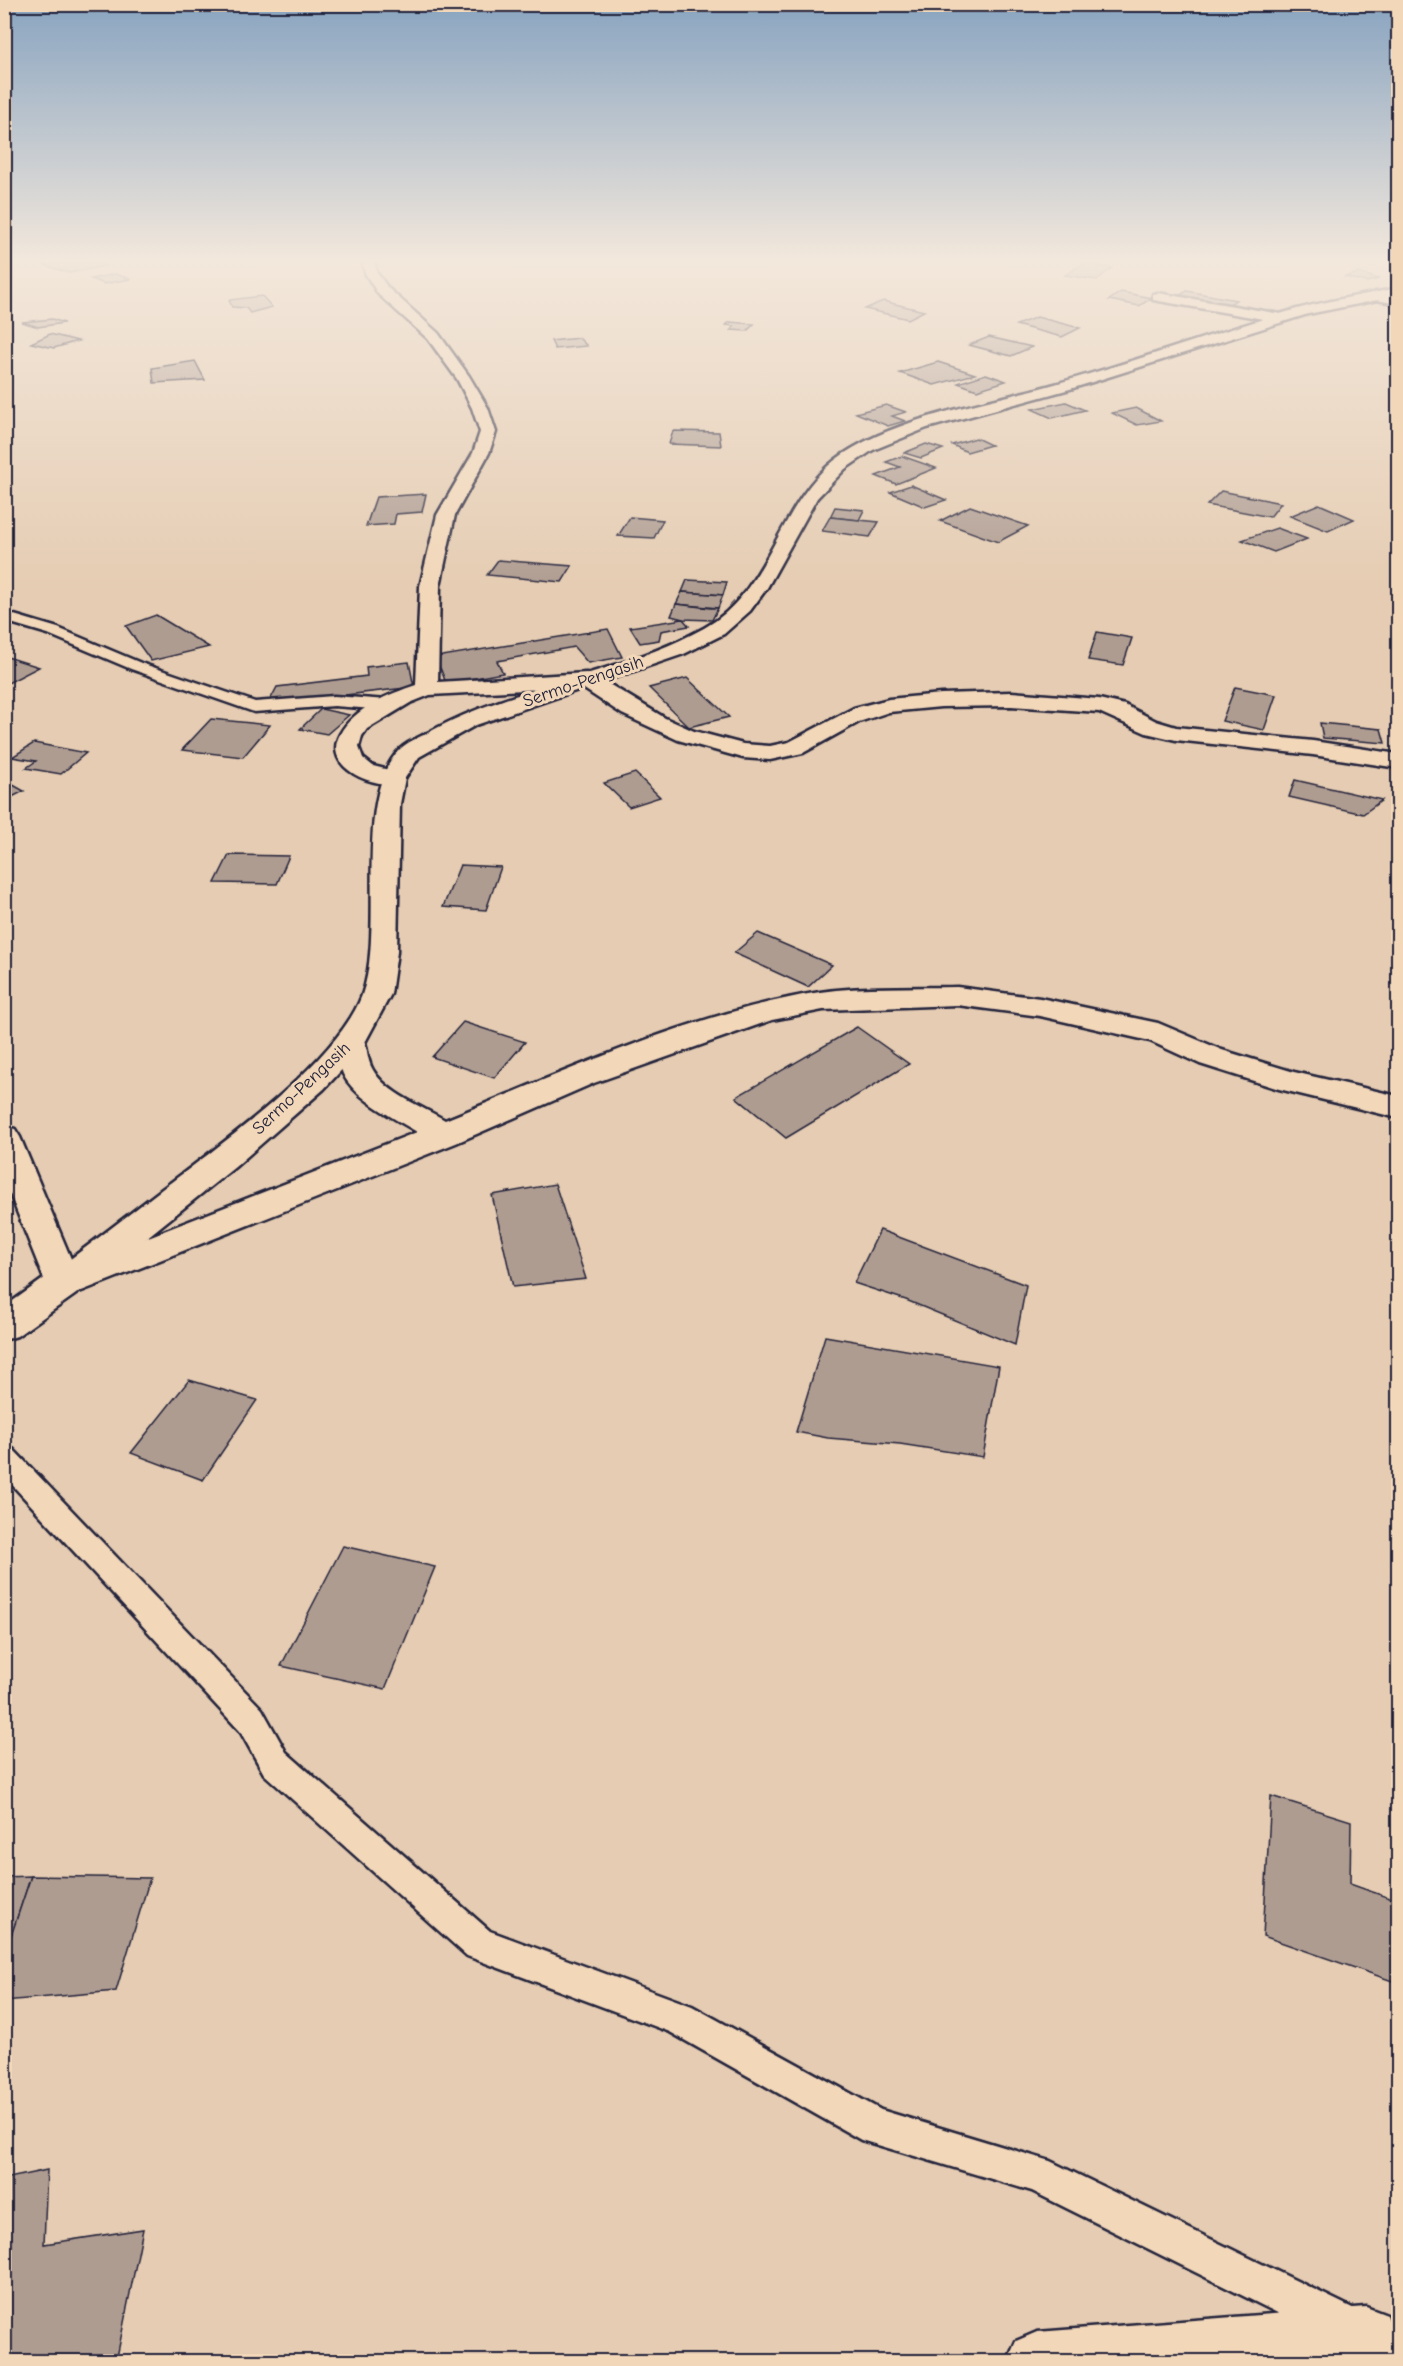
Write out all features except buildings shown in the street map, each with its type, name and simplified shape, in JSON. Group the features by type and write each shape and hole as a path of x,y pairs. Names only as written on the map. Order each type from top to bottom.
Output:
{"street":[{"path":"427,689 430,586 446,515 481,453 488,432 480,408 458,370"},
{"name":"Sermo-Pengasih","path":"4,1326 64,1284 224,1159 313,1082 351,1041 377,994 383,952 387,804 393,778 410,752 468,720 677,650 717,630 743,607 757,588 810,496 839,465 867,447 921,425 1115,370"},
{"path":"393,778 372,776 358,768 348,753 348,738 362,722 387,705 427,689 586,680 607,696 699,741 749,753 771,753 794,748 840,722 870,710 923,702 1011,699 1089,703 1113,709 1160,730 1362,754 1398,761"},
{"path":"4,1137 64,1284 445,1135 583,1076 684,1038 767,1012 823,1001 882,996 957,996 1040,1007 1158,1033 1211,1056 1290,1082 1398,1107"},
{"path":"351,1041 358,1073 380,1095 445,1135"},
{"path":"1037,2361 1382,2340"}],"lane":[{"path":"4,616 52,631 136,666 254,707 334,701 387,705"},
{"path":"4,627 21,621"},
{"path":"4,1457 251,1720 275,1763 478,1944 680,2018 874,2127 1037,2174 1382,2340"}]}
